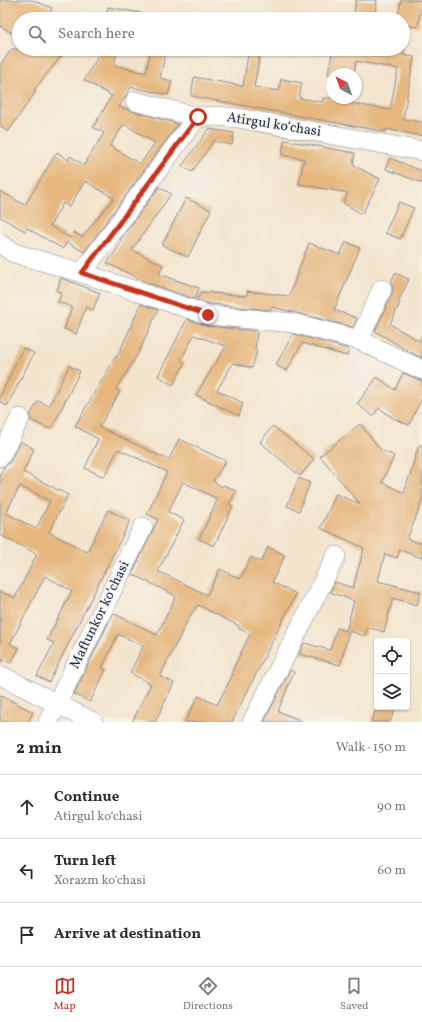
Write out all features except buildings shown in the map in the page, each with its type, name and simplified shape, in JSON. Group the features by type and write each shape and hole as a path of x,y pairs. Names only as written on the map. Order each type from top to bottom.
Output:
{"street":[{"name":"Atirgul koʻchasi","path":"135,101 198,117 215,116 238,118 422,151"},
{"path":"82,273 198,117"},
{"path":"0,244 14,253 82,273 208,315 293,323 359,340 422,370"},
{"path":"359,340 382,289"},
{"path":"0,457 20,418"},
{"name":"Maftunkor koʻchasi","path":"48,722 143,527"},
{"path":"252,722 336,556"},
{"path":"0,675 93,722"}],"route":[{"path":"198,117 82,273 208,315"}]}
